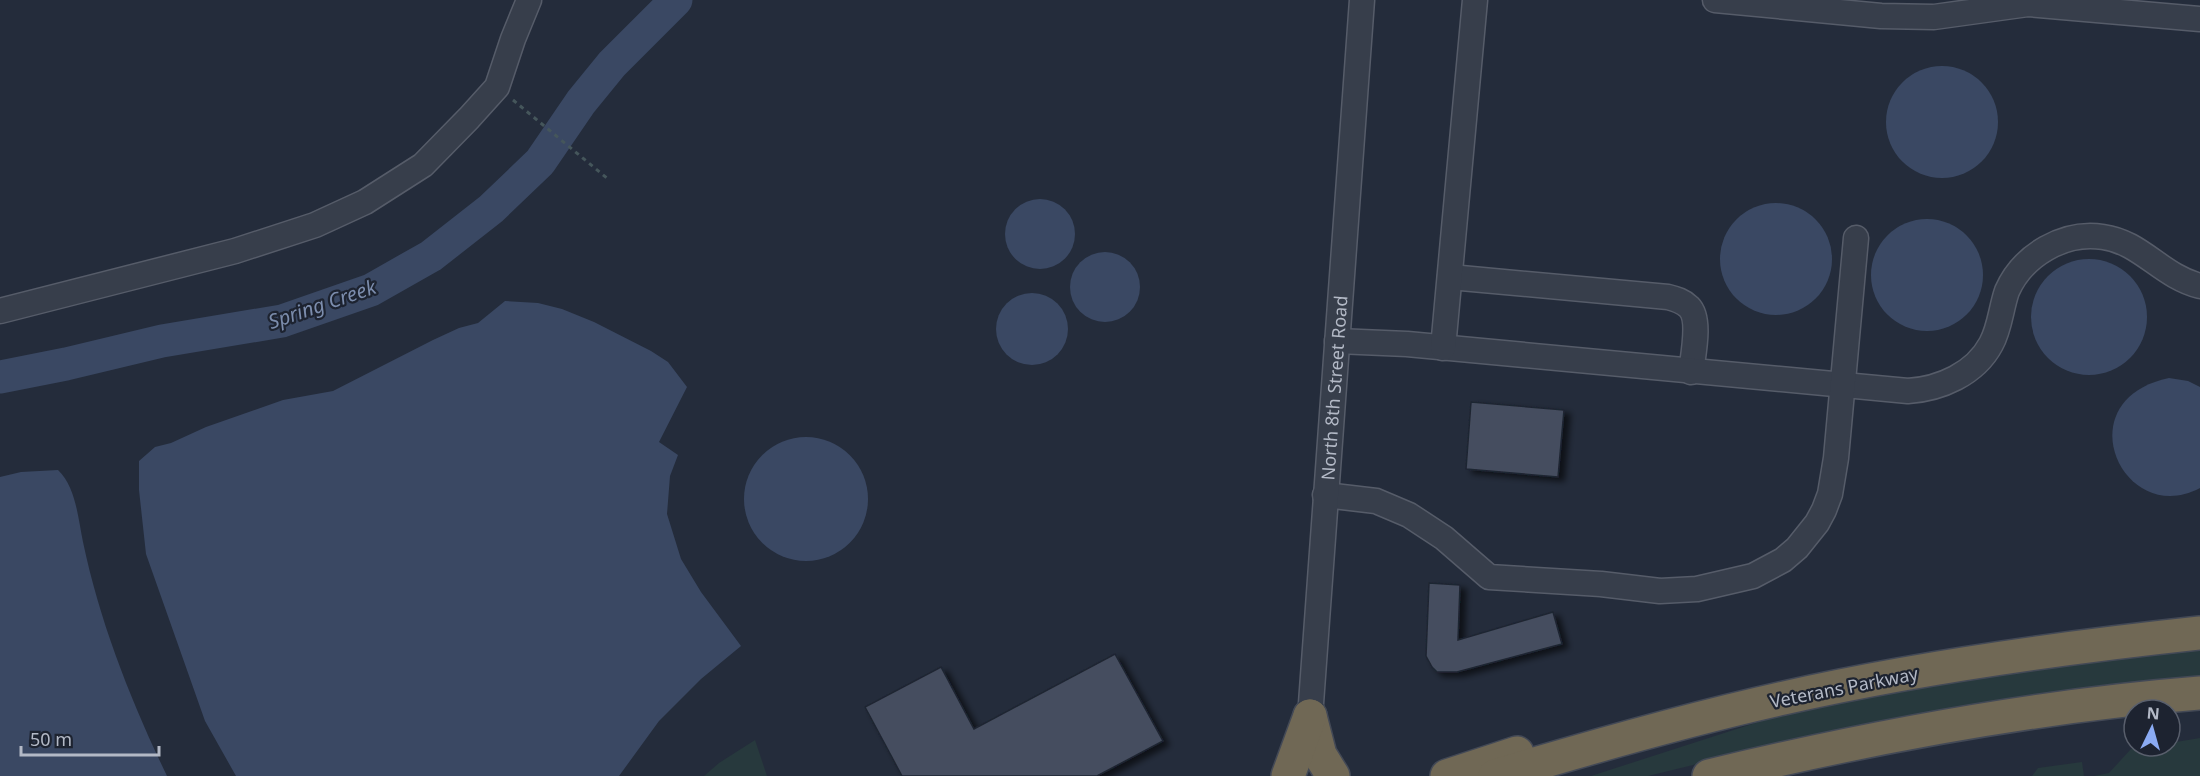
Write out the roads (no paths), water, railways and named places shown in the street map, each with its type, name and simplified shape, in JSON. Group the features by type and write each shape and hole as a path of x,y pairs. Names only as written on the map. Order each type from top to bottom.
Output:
{"highway":[{"name":"Veterans Parkway","path":"1495,776 1625,737 1785,698 1931,669 2011,656 2200,633"},
{"path":"1709,776 1861,741 1951,724 2141,698 2200,693"},
{"path":"1288,776 1310,716"},
{"path":"1310,716 1320,755 1332,776"},
{"path":"1562,776 1644,747 1660,728"},
{"path":"1447,776 1576,736 1625,737"}],"street":[{"path":"0,310 235,251 315,225 365,202 423,165 497,87 529,0"},
{"name":"North 8th Street Road","path":"1306,776 1362,0"},
{"path":"1443,348 1475,0"},
{"path":"1715,0 1881,16 1934,17 2028,4 2200,19"},
{"path":"1337,341 1443,348 1908,391 1939,386 1955,378 1982,357 1992,343 2002,307 2017,273 2031,258 2065,239 2084,236 2121,241 2135,248 2167,272 2200,286"},
{"path":"1325,503 1369,500 1385,504 1409,515 1444,538 1489,577 1601,584 1660,591 1697,589 1753,576 1783,560 1797,548 1817,523 1824,510 1833,478 1856,238"},
{"path":"1450,277 1668,297 1681,301 1691,309 1696,319 1691,372"}],"water":[{"path":"1942,66 1963,71 1981,83 1993,101 1998,122 1993,143 1981,161 1963,173 1942,178 1921,173 1903,161 1891,143 1886,122 1891,101 1903,83 1921,71"},
{"path":"1040,199 1053,202 1065,209 1072,221 1075,234 1072,247 1065,259 1053,266 1040,269 1027,266 1015,259 1008,247 1005,234 1008,221 1015,209 1027,202"},
{"path":"1776,203 1797,208 1815,220 1827,238 1832,259 1827,280 1815,298 1797,310 1776,315 1755,310 1737,298 1725,280 1720,259 1725,238 1737,220 1755,208"},
{"path":"1927,219 1948,224 1966,236 1978,254 1983,275 1978,296 1966,314 1948,326 1927,331 1906,326 1888,314 1876,296 1871,275 1876,254 1888,236 1906,224"},
{"path":"1098,252 1112,252 1125,258 1134,267 1140,280 1138,300 1130,312 1112,322 1098,322 1085,316 1076,307 1070,294 1070,280 1076,267 1085,258"},
{"path":"2089,259 2111,263 2130,276 2143,295 2147,317 2143,339 2130,358 2111,371 2089,375 2067,371 2048,358 2035,339 2031,317 2035,295 2048,276 2067,263"},
{"path":"1032,293 1052,299 1062,309 1068,329 1062,349 1052,359 1032,365 1012,359 1002,349 996,329 1002,309 1012,299"},
{"path":"505,301 538,303 562,309 594,322 668,362 687,387 659,442 678,455 670,476 667,514 681,559 701,592 741,646 701,679 659,721 619,776 236,776 205,721 146,554 139,490 139,461 155,447 171,443 206,427 283,400 333,391 433,340 459,328 478,323"},
{"path":"2169,378 2188,381 2200,387 2200,488 2172,496 2148,491 2129,477 2116,457 2112,433 2119,410 2137,391"},
{"path":"806,437 830,442 850,455 863,475 868,499 863,523 850,543 830,556 806,561 782,556 762,543 749,523 744,499 749,475 762,455 782,442"},
{"path":"58,470 73,494 98,602 118,661 167,776 0,776 0,477 21,472"}],"waterway":[{"name":"Spring Creek","path":"0,377 162,341 282,321 371,290 431,256 491,209 540,162 581,102 612,64 676,0"}]}
